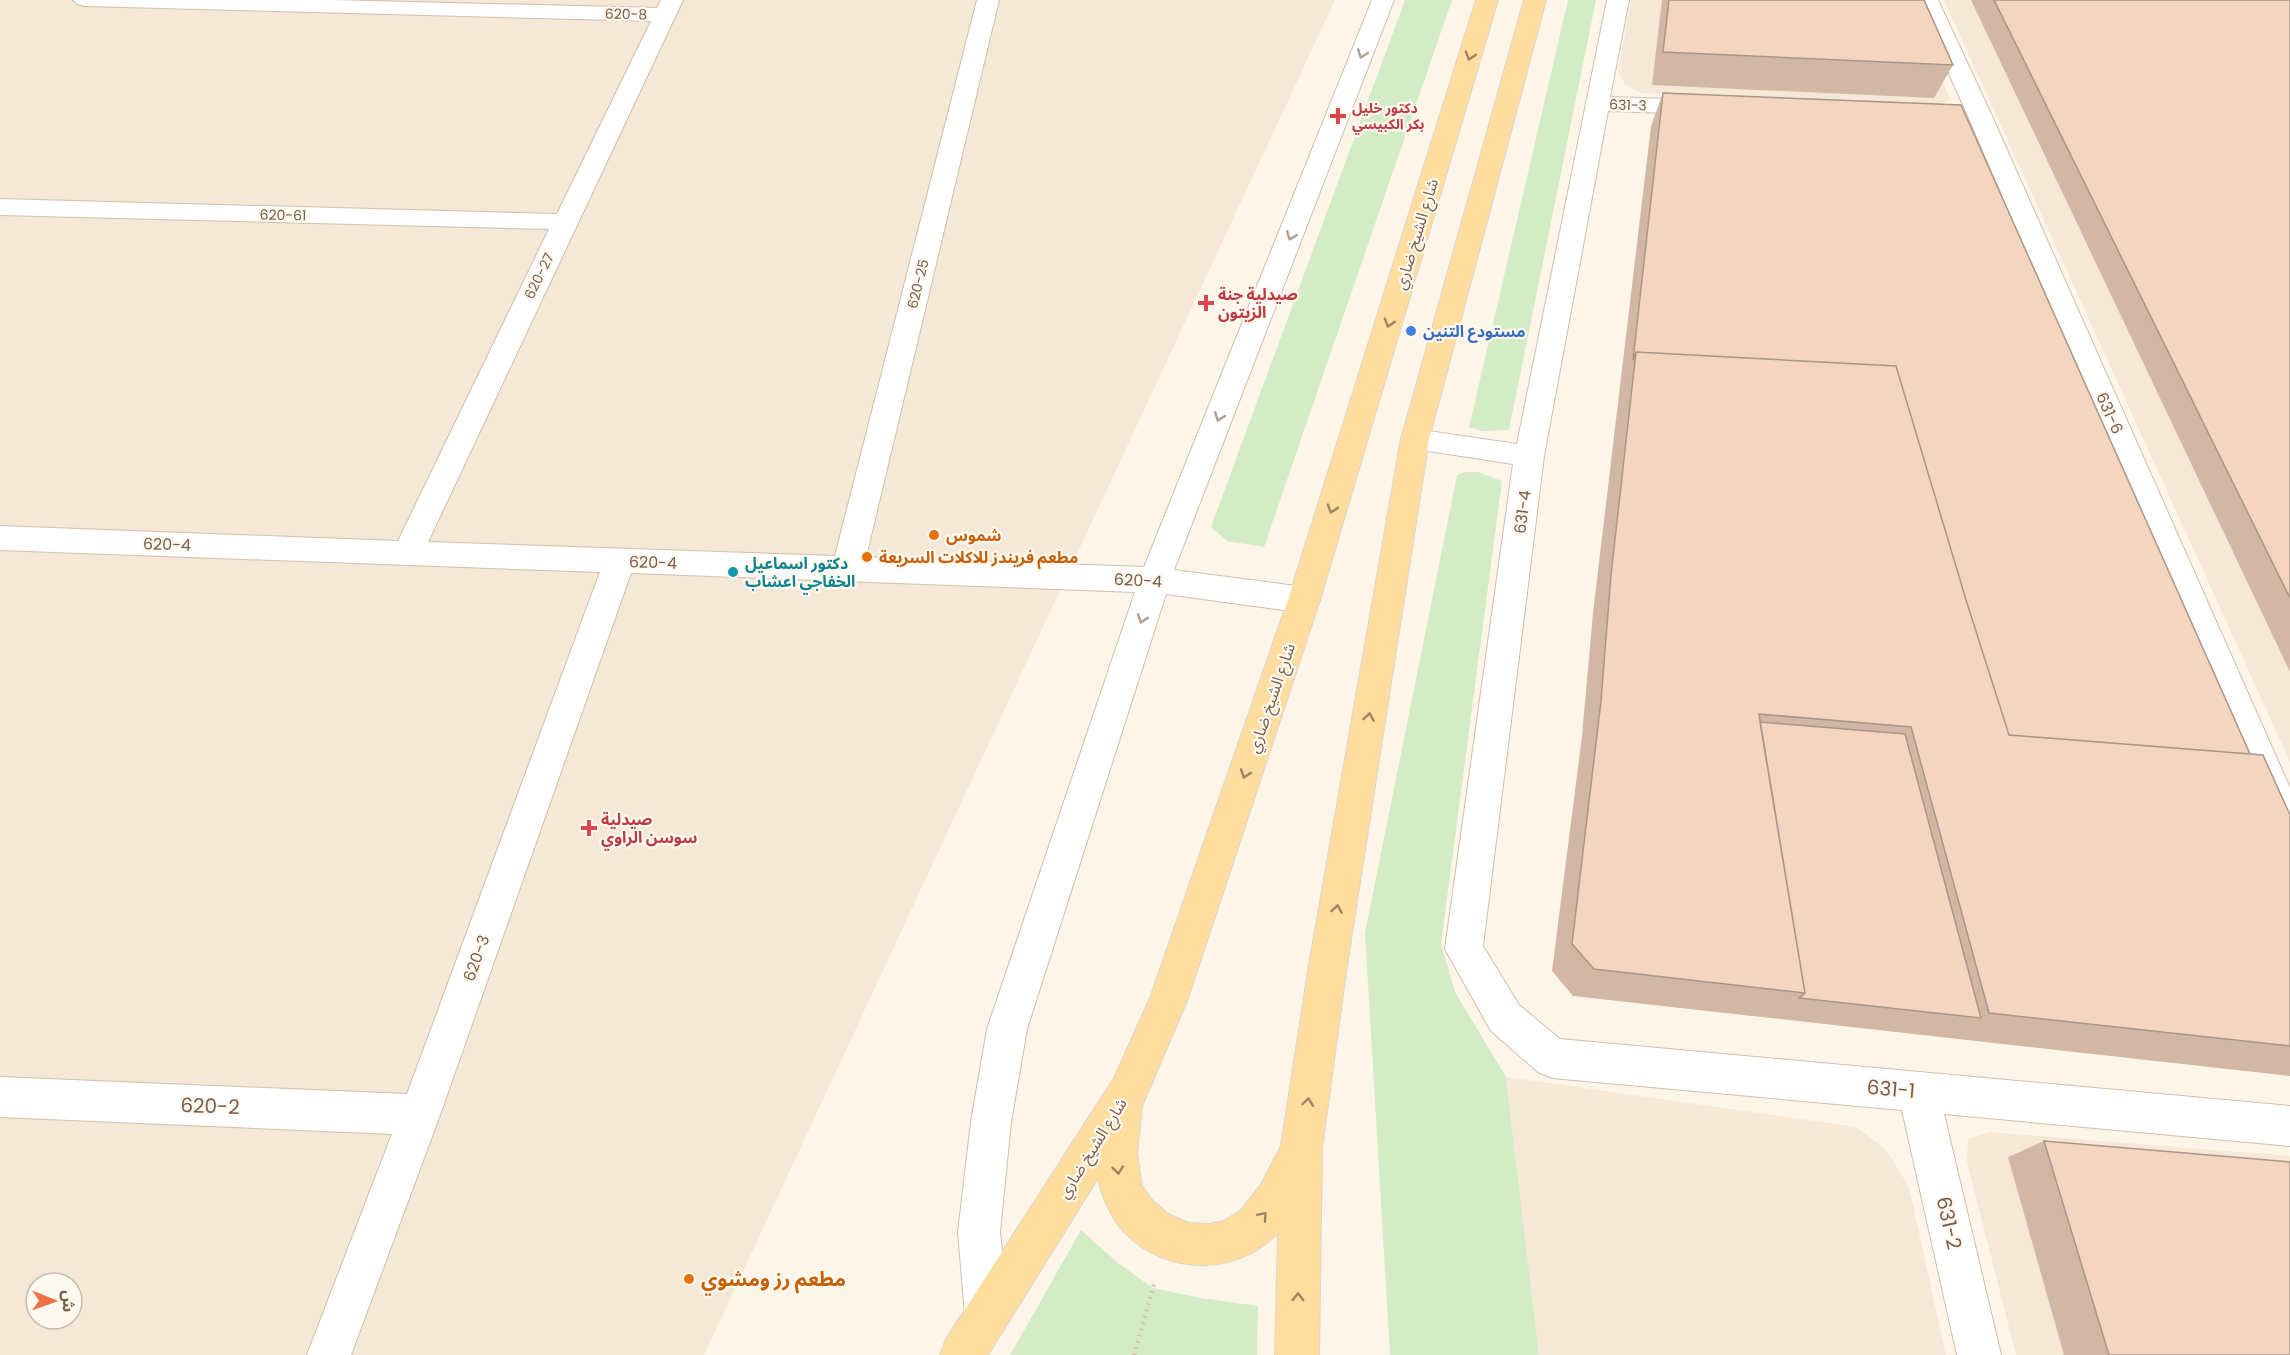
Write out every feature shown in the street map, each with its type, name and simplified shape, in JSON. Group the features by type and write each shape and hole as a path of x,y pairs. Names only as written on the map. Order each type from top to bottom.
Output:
{"main road":[{"name":"شارع الشيخ ضاري","path":"962,1355 1128,1092 1168,1001 1304,600 1487,0"},
{"path":"1297,1355 1301,1148 1328,965 1415,439 1535,0"},
{"path":"1128,1092 1118,1137 1116,1158 1119,1181 1128,1203 1138,1216 1150,1228 1173,1241 1200,1247 1229,1241 1247,1232 1261,1219 1284,1186 1301,1148"}],"street":[{"name":"620-8","path":"84,0 668,7"},
{"name":"620-25","path":"848,568 988,0"},
{"path":"987,1316 979,1232 991,1122 1007,1029 1155,580 1383,0"},
{"name":"631-4","path":"1505,1018 1464,949 1529,456 1618,0"},
{"name":"631-6","path":"1927,0 1968,115 2290,828"},
{"name":"620-27","path":"407,553 668,7"},
{"name":"631-3","path":"1599,104 1718,108"},
{"name":"620-61","path":"0,207 565,222"},
{"path":"1415,439 1529,456"},
{"name":"620-4","path":"0,538 1155,580 1304,600"},
{"name":"620-3","path":"328,1355 420,1115 620,560"},
{"name":"631-1","path":"1505,1018 1552,1058 2290,1126"},
{"name":"631-2","path":"1918,1091 1979,1355"},
{"name":"620-2","path":"0,1096 420,1115"}],"path":[{"path":"1134,1355 1153,1288 1173,1241"}],"shaded area":[{"path":"0,0 1335,0 704,1355 0,1355"},
{"path":"1631,0 1909,0 1950,99 1941,105 1932,106 1642,93 1626,86 1618,73"},
{"path":"1944,0 2290,0 2290,762"},
{"path":"1506,1077 1857,1127 1887,1151 1909,1187 1946,1355 1539,1355"},
{"path":"1989,1132 2290,1156 2290,1355 2016,1355 1967,1162 1968,1139"}],"green space":[{"path":"1405,0 1452,0 1264,547 1227,541 1211,527"},
{"path":"1568,0 1596,0 1509,430 1482,431 1469,427"},
{"path":"1465,472 1478,472 1502,481 1441,944 1455,992 1506,1077 1539,1355 1390,1355 1365,933 1457,475"},
{"path":"1081,1230 1118,1263 1153,1288 1258,1306 1257,1355 1010,1355"}],"building":[{"path":"1669,0 1924,0 1953,65 1663,52"},
{"path":"1994,0 2290,0 2290,598"},
{"path":"1663,93 1961,105 2250,754 2009,735 1896,366 1636,352 1633,360"},
{"path":"1636,352 1896,366 2009,735 2263,755 2290,815 2290,1046 1989,1013 1911,727 1759,714 1805,993 1594,969 1572,944 1601,701 1611,575"},
{"path":"1760,722 1905,734 1981,1018 1799,998 1805,993"},
{"path":"2044,1141 2290,1162 2290,1355 2109,1355"}],"place":[{"name":"دكتور خليل بكر الكبيسي","path":"1338,116"},
{"name":"صيدلية جنة الزيتون","path":"1206,303"},
{"name":"مستودع التنين","path":"1411,331"},
{"name":"شموس","path":"934,535"},
{"name":"مطعم فريندز للاكلات السريعة","path":"867,557"},
{"name":"دكتور اسماعيل الخفاجي اعشاب","path":"733,572"},
{"name":"صيدلية سوسن الراوي","path":"589,828"},
{"name":"مطعم رز ومشوي","path":"689,1279"}]}
